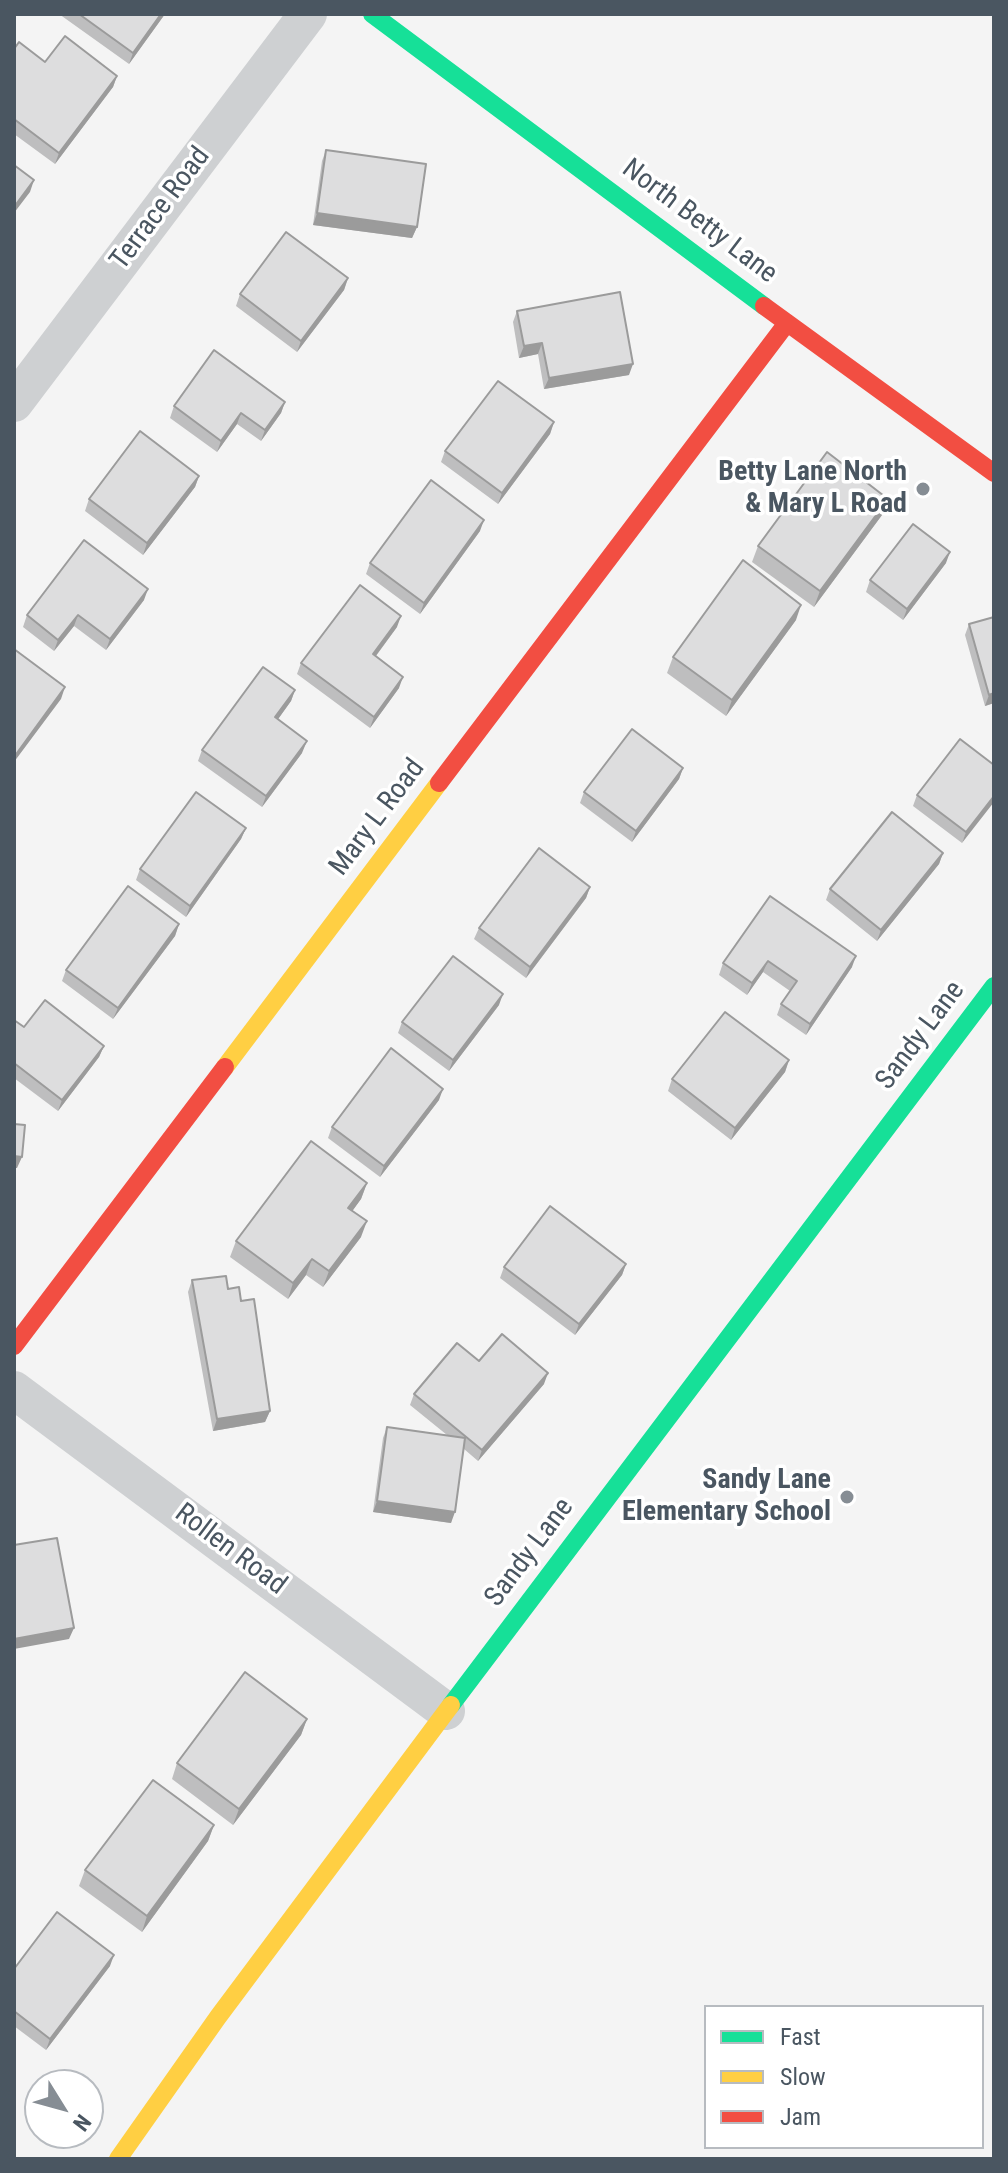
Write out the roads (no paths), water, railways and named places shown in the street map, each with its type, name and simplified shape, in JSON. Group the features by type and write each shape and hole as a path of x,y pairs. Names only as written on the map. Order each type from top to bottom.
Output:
{"street":[{"name":"Terrace Road","path":"14,403 308,14"},
{"name":"North Betty Lane","path":"372,14 994,473"},
{"name":"Mary L Road","path":"14,1346 787,323"},
{"name":"Sandy Lane","path":"118,2159 218,2017 446,1711 994,986"},
{"name":"Rollen Road","path":"14,1390 446,1711"}],"place":[{"name":"Betty Lane North & Mary L Road","path":"923,489"},
{"name":"Sandy Lane Elementary School","path":"847,1497"}]}
